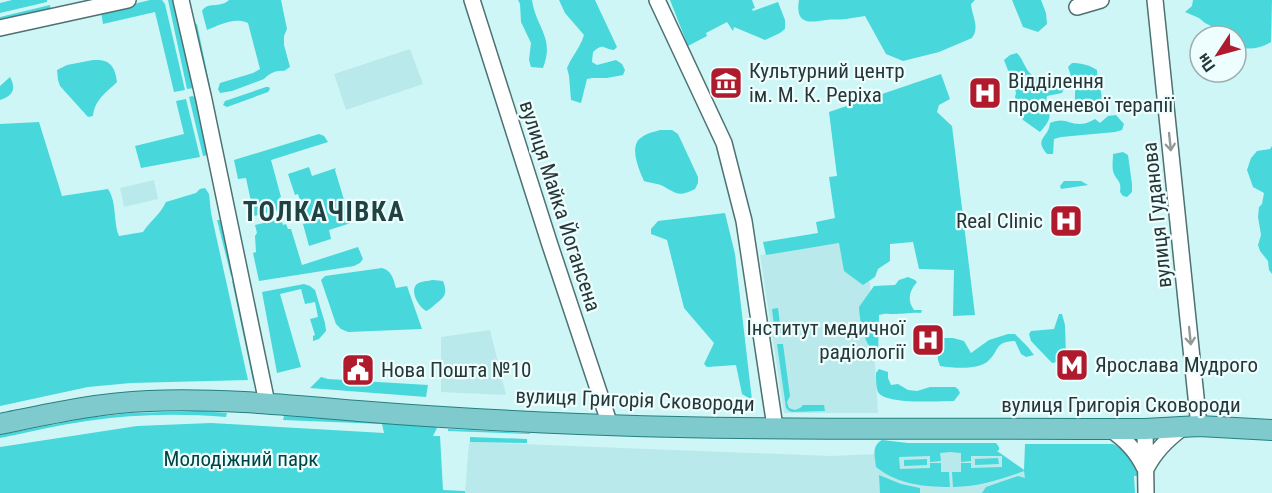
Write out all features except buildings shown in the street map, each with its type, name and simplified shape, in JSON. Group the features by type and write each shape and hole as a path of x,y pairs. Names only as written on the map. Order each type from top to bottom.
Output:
{"main road":[{"name":"вулиця Григорія Сковороди","path":"0,423 96,405 184,400 267,403 440,417 714,428 1145,429 1191,427 1272,430"}],"street":[{"path":"0,28 128,0"},
{"path":"181,0 267,403"},
{"name":"вулиця Майка Йогансена","path":"472,0 610,425"},
{"path":"657,0 724,142 744,221 775,427"},
{"path":"1077,7 1101,0"},
{"name":"вулиця Гуданова","path":"1155,0 1191,427"},
{"path":"1146,469 1163,444 1191,427"},
{"path":"1110,429 1139,455 1146,469"},
{"path":"1145,429 1146,493"}],"shaded area":[{"path":"410,49 423,84 346,110 334,74"},
{"path":"154,180 158,199 124,207 120,188"},
{"path":"853,241 870,284 878,413 784,413 760,255"},
{"path":"490,330 506,395 441,392 441,337"},
{"path":"469,442 831,456 994,449 1026,471 1041,493 465,493"}],"green space":[{"path":"12,0 47,0 47,2 0,13 0,3"},
{"path":"150,0 162,0 165,4 185,90 174,92 155,12 103,24 101,12"},
{"path":"168,0 174,0 194,88 187,89"},
{"path":"229,0 281,0 287,29 284,45 290,67 284,71 273,72 264,79 232,91 220,93 218,89 220,83 260,69 248,23 232,21 207,30 202,11 204,8"},
{"path":"518,0 532,0 546,40 547,48 543,68 531,67 529,60 531,43 521,22"},
{"path":"559,0 595,0 617,47 614,50 599,47 593,52 592,62 597,65 616,60 625,70 623,75 587,79 581,103 571,100 567,68 584,35 565,13"},
{"path":"670,0 752,0 755,8 752,9 753,11 778,2 785,20 785,29 765,40 734,27 733,31 727,22 688,46"},
{"path":"799,0 975,0 971,4 975,30 972,38 939,52 903,61 886,54 865,16 808,21 801,18 799,14"},
{"path":"1012,0 1041,0 1047,24 1038,32 1023,27"},
{"path":"1193,0 1272,0 1271,42 1263,46 1248,48 1248,24 1207,24 1185,12 1192,6"},
{"path":"50,5 52,15 0,26 0,17"},
{"path":"197,24 212,96 208,97 192,25"},
{"path":"1017,53 1031,74 1060,83 1064,88 1062,93 1047,96 1046,102 1050,116 1040,132 1023,120 1004,60"},
{"path":"93,60 108,62 115,72 117,82 99,101 93,116 88,117 60,86 57,70 67,65"},
{"path":"1072,63 1079,63 1097,70 1102,98 1100,107 1083,109 1078,107 1068,67"},
{"path":"941,74 950,99 939,105 937,112 952,126 975,315 953,316 954,270 919,269 913,242 890,244 890,261 878,269 875,277 863,285 844,271 839,243 766,255 763,242 818,233 816,222 835,218 829,177 837,176 829,112"},
{"path":"10,77 12,92 8,97 0,100 0,86"},
{"path":"266,87 270,89 268,92 227,107 223,105 225,101"},
{"path":"192,96 197,102 208,155 203,156 189,97"},
{"path":"186,99 200,157 141,168 135,146 184,134 176,101"},
{"path":"1116,115 1124,124 1122,130 1054,139 1053,154 1047,154 1041,145 1050,123 1055,121 1082,124 1095,119 1100,123 1108,116"},
{"path":"39,122 62,196 108,189 113,200 119,236 143,232 166,202 205,188 209,194 211,213 248,380 131,383 88,387 0,406 0,124"},
{"path":"660,130 672,130 678,134 698,177 695,189 678,194 661,185 644,181 636,158 636,146 644,136"},
{"path":"319,134 324,136 328,142 271,160 281,197 279,198 280,204 277,205 278,210 254,216 246,178 238,179 234,160"},
{"path":"1272,146 1272,274 1268,261 1258,245 1261,235 1259,207 1262,204 1264,193 1253,187 1247,170 1251,158 1257,151 1270,149"},
{"path":"1123,152 1128,155 1132,184 1132,192 1127,197 1120,192 1113,169 1113,154"},
{"path":"309,167 312,176 336,168 351,223 329,230 331,239 309,246 303,224 307,223 298,194 295,195 288,174"},
{"path":"1064,181 1081,181 1088,185 1061,189 1060,186"},
{"path":"725,213 735,254 752,400 742,394 736,365 707,367 704,364 714,343 684,308 667,240 651,234 651,229 658,221"},
{"path":"281,219 283,225 286,224 288,229 291,229 302,265 358,247 363,259 354,266 259,281 253,253 256,252 255,225"},
{"path":"217,220 222,220 235,275 231,276"},
{"path":"382,268 390,273 396,288 407,286 422,329 348,332 341,329 336,324 321,280 325,276"},
{"path":"908,277 917,282 912,289 910,299 914,310 922,310 921,313 879,315 878,356 866,340 859,307 874,286 895,285 899,280"},
{"path":"232,281 235,281 256,381 253,381"},
{"path":"443,281 445,293 441,300 426,311 416,299 414,291 420,282"},
{"path":"304,284 315,290 326,331 319,339 313,341 315,335 310,319 318,317 315,302 305,304 301,289 280,294 301,367 277,373 262,292"},
{"path":"778,308 781,333 775,334 772,309"},
{"path":"1059,314 1062,314 1065,325 1066,356 1052,363 1031,341 1029,334 1031,331 1054,329"},
{"path":"1015,334 1034,355 1026,357 1021,354 1015,341 1000,345 991,358 982,365 965,368 940,366 937,346 943,338 964,341 971,353 989,340"},
{"path":"777,344 783,344 790,396 787,402 789,408 795,410 803,405 824,405 825,411 792,412 786,408"},
{"path":"879,369 888,372 891,385 898,384 908,390 917,391 930,387 955,387 960,393 954,401 891,399 878,392 876,373"},
{"path":"321,377 428,385 426,397 310,388"},
{"path":"201,411 227,413 226,417 156,415 121,417 65,424 0,438 0,435 86,418 131,413"},
{"name":"Молодіжний парк","path":"284,416 409,421 429,424 437,428 433,436 440,436 443,490 465,491 465,493 0,493 0,447 137,426 211,423 384,433 382,424 283,420"},
{"path":"448,429 530,433 530,434 448,431"},
{"path":"470,437 527,439 527,443 470,442"},
{"path":"882,440 908,443 996,443 999,447 997,451 1024,470 1025,444 1113,444 1130,457 1136,466 1138,476 1134,476 1135,493 982,493 986,487 1018,476 1025,478 1024,471 989,482 953,487 952,472 961,472 961,463 971,463 971,468 1002,467 1002,456 971,456 971,461 961,462 961,453 950,452 940,453 941,461 930,462 930,456 899,457 900,469 930,468 930,463 941,463 941,472 949,472 950,487 921,485 902,481 876,467 875,448"},
{"path":"998,458 999,464 975,465 975,459"},
{"path":"927,459 927,465 904,466 904,460"},
{"path":"879,475 901,484 920,488 920,493 880,493"}],"place":[{"name":"Культурний центр ім. М. К. Реріха","path":"726,83"},
{"name":"Відділення променевої терапії","path":"985,93"},
{"name":"Real Clinic","path":"1066,221"},
{"name":"Інститут медичної радіології","path":"928,340"},
{"name":"Ярослава Мудрого","path":"1072,365"},
{"name":"Нова Пошта №10","path":"358,370"}],"district":[{"name":"ТОЛКАЧІВКА","path":"324,212"}]}
